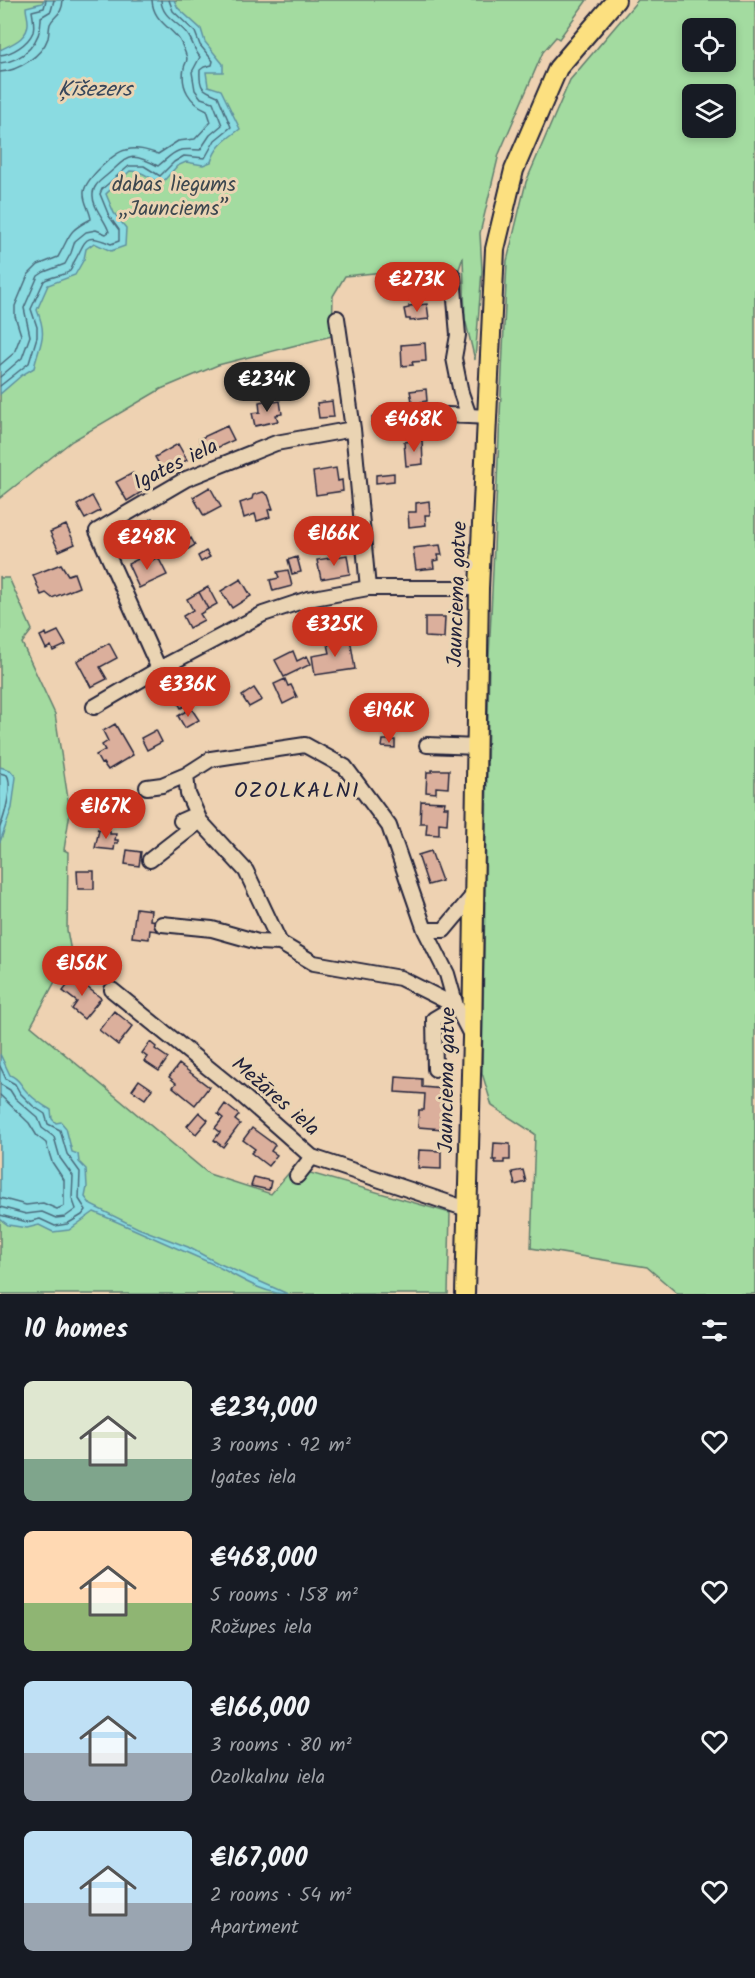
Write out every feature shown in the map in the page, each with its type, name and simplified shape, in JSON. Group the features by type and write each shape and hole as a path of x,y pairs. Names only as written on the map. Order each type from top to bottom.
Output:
{"main road":[{"name":"Jaunciema gatve","path":"465,1294 475,892 479,588 478,417 495,249 514,170 558,68 616,0"}],"street":[{"path":"453,276 458,335 454,358 461,393 478,417"},
{"path":"338,318 353,429 368,588"},
{"path":"447,415 478,417"},
{"name":"Igates iela","path":"159,669 97,531 186,479 276,443 353,429"},
{"path":"94,707 159,669 263,614 308,599 368,588 479,588"},
{"path":"147,787 166,784 186,776 211,759 305,745 345,767 389,826 425,930 447,974 456,1006 472,1038"},
{"path":"427,746 477,747"},
{"path":"186,776 188,794 198,818 246,871 280,943"},
{"path":"166,784 188,794"},
{"path":"181,821 198,818"},
{"path":"150,860 198,818"},
{"path":"425,930 444,930 475,892"},
{"path":"162,924 212,929 258,942 280,943 314,963 400,978 456,1006"},
{"name":"Mežāres iela","path":"112,990 237,1091 312,1157 467,1209"},
{"path":"435,1069 434,1019 456,1006"},
{"path":"297,1176 312,1157"}],"green space":[{"name":"dabas liegums „Jaunciems”","path":"0,0 587,0 559,39 556,37 543,52 499,154 480,233 482,271 475,360 465,319 463,257 459,269 441,271 423,268 345,276 333,296 332,336 218,365 161,389 72,441 0,498"},
{"path":"638,0 755,0 755,1294 678,1294 647,1267 531,1248 535,1134 492,1106 482,1073 489,658 507,261 526,182 570,80"},
{"path":"0,576 9,578 32,630 22,643 55,714 70,812 64,850 68,852 67,930 71,952 31,1026 209,1174 271,1194 293,1168 450,1213 448,1294 0,1294"}],"water":[{"name":"Ķīšezers","path":"44,0 174,0 178,8 201,29 205,42 223,64 223,72 206,72 208,86 221,90 240,129 226,139 211,162 203,165 186,162 177,166 162,183 139,172 130,171 106,194 114,213 126,228 125,246 111,251 94,243 86,249 84,259 75,275 48,285 37,310 42,333 34,368 0,394 0,50 19,40 26,32 28,22 26,7 42,3"},
{"path":"0,767 10,770 16,777 12,808 0,842"},
{"path":"0,1054 10,1075 18,1080 32,1097 51,1110 52,1119 56,1123 61,1122 66,1128 72,1152 78,1154 79,1162 86,1169 85,1197 91,1205 288,1294 256,1286 206,1261 94,1212 69,1230 53,1232 39,1225 27,1228 8,1225 0,1219"}],"building":[{"path":"430,278 431,294 426,294 426,298 406,300 404,280"},
{"path":"427,304 429,319 410,321 406,319 404,309 409,306"},
{"path":"425,343 426,361 412,362 413,365 402,366 401,345"},
{"path":"426,389 427,401 421,402 422,415 405,417 403,403 412,401 410,391"},
{"path":"273,399 274,402 280,401 282,414 276,415 278,421 255,426 252,413 260,412 259,402"},
{"path":"332,401 334,417 319,418 317,403"},
{"path":"397,415 398,427 374,429 372,417"},
{"path":"227,426 234,440 206,453 199,439"},
{"path":"422,440 423,464 406,466 404,442"},
{"path":"178,444 187,460 164,473 155,457"},
{"path":"336,468 338,481 342,480 343,491 316,495 313,472"},
{"path":"133,473 143,491 127,501 116,482"},
{"path":"394,473 394,481 376,483 376,475"},
{"path":"210,487 221,507 204,516 193,497"},
{"path":"263,492 268,495 273,509 268,510 270,517 257,521 255,514 244,518 240,503"},
{"path":"92,496 100,511 85,519 77,505"},
{"path":"429,501 430,515 425,515 426,525 409,527 408,512 416,512 416,503"},
{"path":"153,518 168,547 157,553 142,524"},
{"path":"66,525 75,544 59,551 50,532"},
{"path":"191,538 195,545 185,551 180,544"},
{"path":"440,545 442,555 438,555 439,560 433,561 434,568 416,570 413,548"},
{"path":"206,551 210,557 201,562 198,556"},
{"path":"146,555 149,562 158,557 167,575 139,588 128,564"},
{"path":"347,555 350,574 321,579 317,560"},
{"path":"297,557 301,572 292,574 288,560"},
{"path":"61,564 68,575 74,573 79,587 52,598 46,593 41,595 33,575"},
{"path":"288,570 292,586 273,591 270,580 279,578 277,572"},
{"path":"241,579 251,596 232,608 221,591"},
{"path":"208,587 217,604 208,609 199,592"},
{"path":"199,592 208,609 200,614 204,620 189,628 183,616 193,610 187,599"},
{"path":"425,617 445,617 444,638 425,637"},
{"path":"58,631 66,645 53,651 51,646 46,649 40,636 46,633 47,636"},
{"path":"350,638 355,669 315,675 312,656 330,653 328,644 332,643 331,641"},
{"path":"109,643 117,658 100,667 107,679 91,687 77,661"},
{"path":"293,651 297,661 307,656 311,664 284,677 275,660"},
{"path":"188,675 190,680 197,675 207,693 181,708 171,690 176,687 173,683"},
{"path":"285,679 297,697 283,704 274,684"},
{"path":"254,688 262,700 249,707 242,696"},
{"path":"383,707 398,708 397,723 382,722"},
{"path":"191,708 199,720 185,728 178,716"},
{"path":"115,724 133,755 108,770 96,755 105,750 102,745 108,741 103,731"},
{"path":"156,730 162,742 147,750 141,738"},
{"path":"383,740 395,740 395,748 382,747"},
{"path":"432,770 449,770 448,788 436,787 436,793 426,792 427,772 432,772"},
{"path":"421,801 445,802 444,807 448,807 447,824 439,823 439,835 426,834 427,823 420,823"},
{"path":"97,829 116,834 115,840 118,840 118,843 115,843 114,850 95,848 99,830"},
{"path":"127,850 141,852 139,866 125,864"},
{"path":"431,851 442,881 428,885 418,855"},
{"path":"77,871 94,871 94,889 78,889"},
{"path":"136,908 151,910 150,920 158,921 157,931 150,930 149,939 132,937"},
{"path":"74,977 101,998 84,1019 72,1009 77,1002 63,991"},
{"path":"114,1011 133,1026 118,1045 99,1030"},
{"path":"150,1042 156,1047 155,1049 168,1058 159,1071 144,1061 147,1057 142,1053"},
{"path":"179,1064 209,1087 195,1105 173,1087 176,1083 169,1077"},
{"path":"396,1077 422,1079 422,1087 445,1089 443,1129 418,1127 419,1110 424,1110 425,1094 395,1092"},
{"path":"139,1080 152,1089 145,1099 132,1090"},
{"path":"225,1104 239,1115 235,1120 240,1124 223,1147 214,1140 220,1132 215,1128 223,1118 218,1114"},
{"path":"199,1112 208,1120 196,1134 187,1126"},
{"path":"252,1128 275,1145 271,1151 277,1155 268,1166 251,1153 255,1149 243,1140"},
{"path":"494,1143 510,1144 510,1160 495,1163 496,1160 493,1160"},
{"path":"419,1150 441,1151 441,1169 418,1168"},
{"path":"523,1170 526,1182 515,1185 512,1172"},
{"path":"254,1177 271,1181 269,1190 251,1186"}],"district":[{"name":"OZOLKALNI","path":"297,791"}]}
